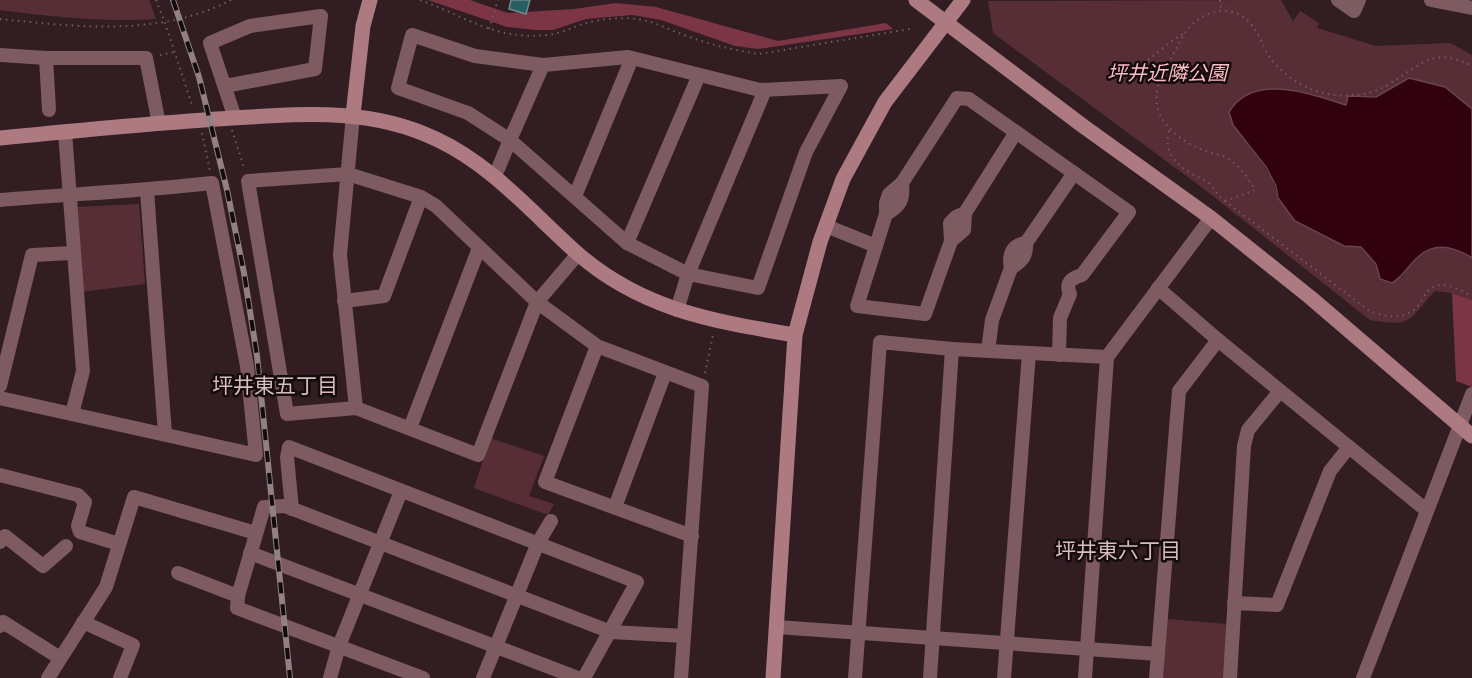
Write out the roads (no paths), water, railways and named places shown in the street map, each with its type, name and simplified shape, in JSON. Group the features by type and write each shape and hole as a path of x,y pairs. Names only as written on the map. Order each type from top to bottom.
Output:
{"street":[{"path":"916,0 1083,126 1211,218 1311,298 1472,436"},
{"path":"773,678 795,335 820,242 843,179 885,102 963,0"},
{"path":"1338,0 1354,11 1359,0"},
{"path":"1431,0 1472,8"},
{"path":"356,408 340,255 363,26 370,2"},
{"path":"225,86 315,69 321,16 250,26 210,43 225,86 233,123"},
{"path":"412,35 475,56 543,65 632,58 765,90 840,86 806,152 758,288 688,274 627,243 510,140 468,113 398,88 412,35"},
{"path":"0,55 46,58 146,58 159,124"},
{"path":"46,58 49,110"},
{"path":"575,196 632,58"},
{"path":"493,176 543,65"},
{"path":"627,243 699,75"},
{"path":"677,310 688,274 765,90"},
{"path":"1016,132 965,213 964,230 951,241 926,314 857,306 886,214 897,207 902,200 902,183 957,98 969,99 1016,132 1129,212 1082,275 1082,288 1070,294 1060,318 1059,355"},
{"path":"0,138 199,120 233,123 323,113 376,118 437,139 458,150 508,188 578,254 628,290 677,310 715,321 795,335"},
{"path":"65,132 83,371 72,414"},
{"path":"988,351 992,320 1011,268 1024,258 1026,243 1074,173"},
{"path":"578,254 537,302 478,455 356,408 287,414 249,181 348,174 422,197 436,206 537,302 597,346 702,386 681,678"},
{"path":"0,200 147,191 212,183 247,366 256,455 0,398"},
{"path":"147,191 165,434"},
{"path":"344,301 384,296 422,197"},
{"path":"1085,678 1107,357 1211,218"},
{"path":"826,226 876,246"},
{"path":"410,428 479,248"},
{"path":"0,386 32,255 73,253"},
{"path":"1158,288 1426,510"},
{"path":"1156,678 1179,391 1218,340"},
{"path":"855,678 880,342 952,349 1107,357"},
{"path":"597,346 545,482 692,536"},
{"path":"930,678 952,349"},
{"path":"1004,678 1029,352"},
{"path":"615,507 665,373"},
{"path":"1230,678 1244,446 1248,430 1280,391"},
{"path":"1363,678 1472,394"},
{"path":"292,509 286,457 289,447 637,582 584,678"},
{"path":"1234,603 1277,605 1330,471 1350,447"},
{"path":"0,475 78,495 85,501 85,509 78,526 81,532 119,544"},
{"path":"330,678 339,646 401,491"},
{"path":"48,678 106,587 134,497 256,533"},
{"path":"423,678 237,608 238,596 264,507 285,506 611,632 684,636"},
{"path":"483,678 538,543 551,521"},
{"path":"0,542 5,536 43,566 66,546"},
{"path":"250,553 578,678"},
{"path":"178,573 238,596"},
{"path":"0,626 3,622 60,658"},
{"path":"83,622 133,645 120,678"},
{"path":"777,627 1158,654"}],"railway":[{"path":"173,0 199,77 227,190 244,273 257,356 290,678"}],"district":[{"name":"坪井東五丁目","path":"275,386"},
{"name":"坪井東六丁目","path":"1118,551"}],"park label":[{"name":"坪井近隣公園","path":"1167,73"}]}
